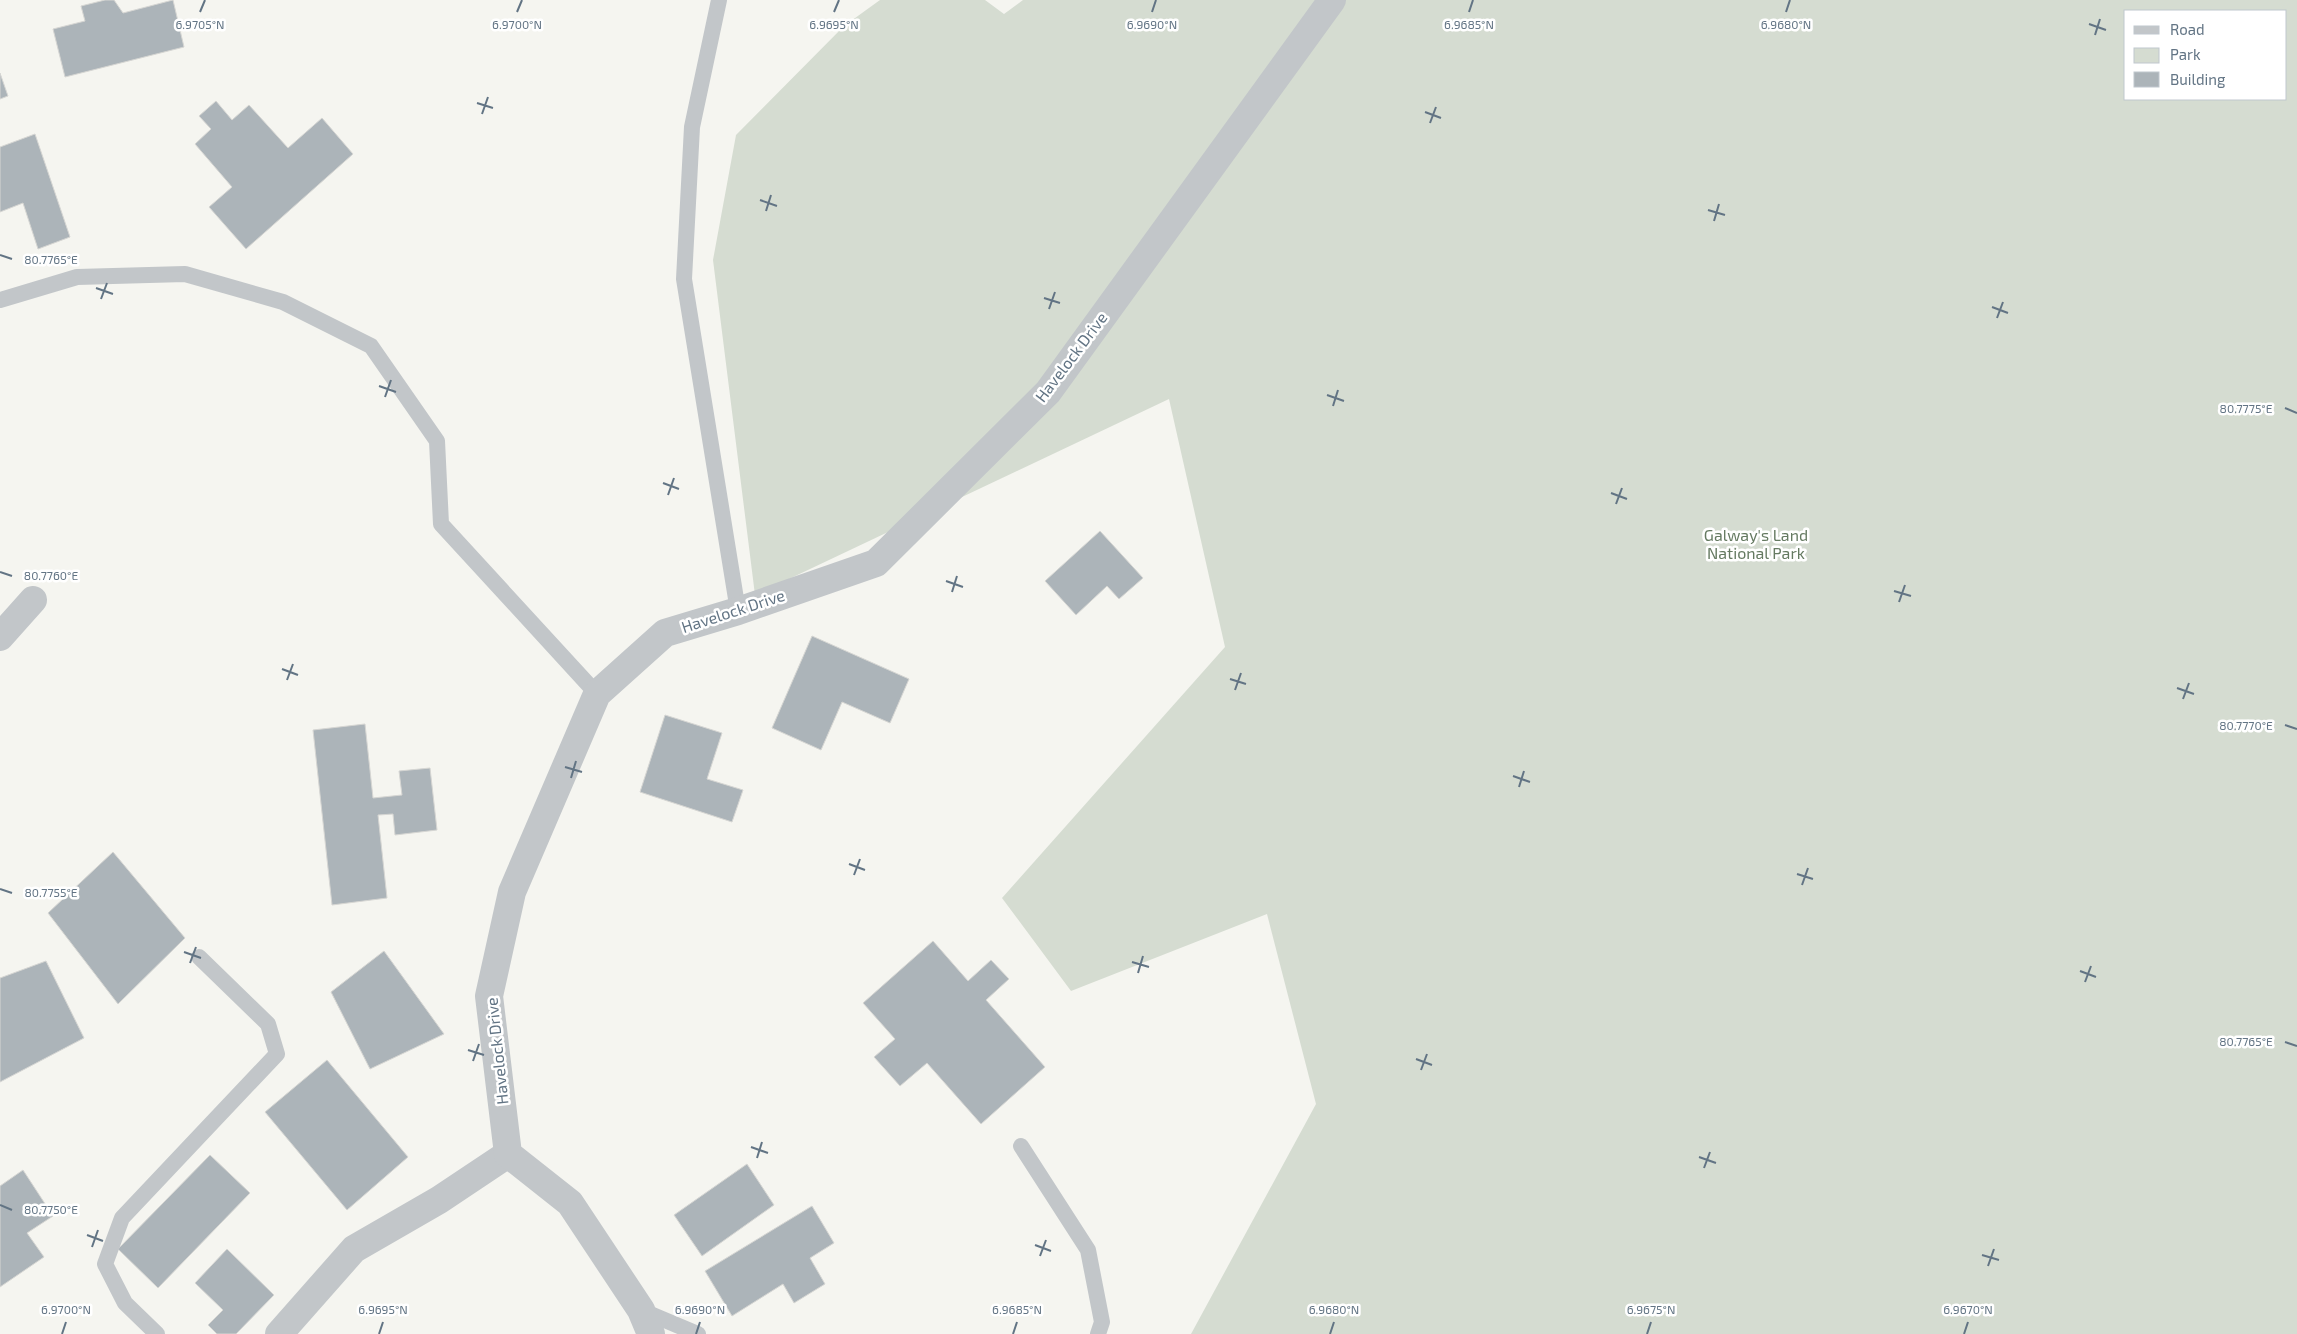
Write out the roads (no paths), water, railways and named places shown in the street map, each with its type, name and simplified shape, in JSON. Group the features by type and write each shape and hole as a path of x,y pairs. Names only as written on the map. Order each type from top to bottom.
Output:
{"street":[{"name":"Havelock Drive","path":"508,1154 489,996 512,892 596,694 665,633 738,611 876,563 1048,392 1332,0"},
{"path":"0,637 33,600"},
{"path":"278,1334 354,1249 439,1200 508,1154 570,1203 646,1322"}],"lane":[{"path":"720,0 692,127 684,278 738,611"},
{"path":"0,300 78,277 185,274 283,302 371,346 437,440 441,524 596,694"},
{"path":"157,1334 125,1303 105,1264 122,1218 277,1054 268,1024 200,957"},
{"path":"1021,1146 1088,1250 1102,1322 1098,1334"},
{"path":"646,1322 698,1334"}],"park label":[{"name":"Galway's Land National Park","path":"1756,544"}]}
